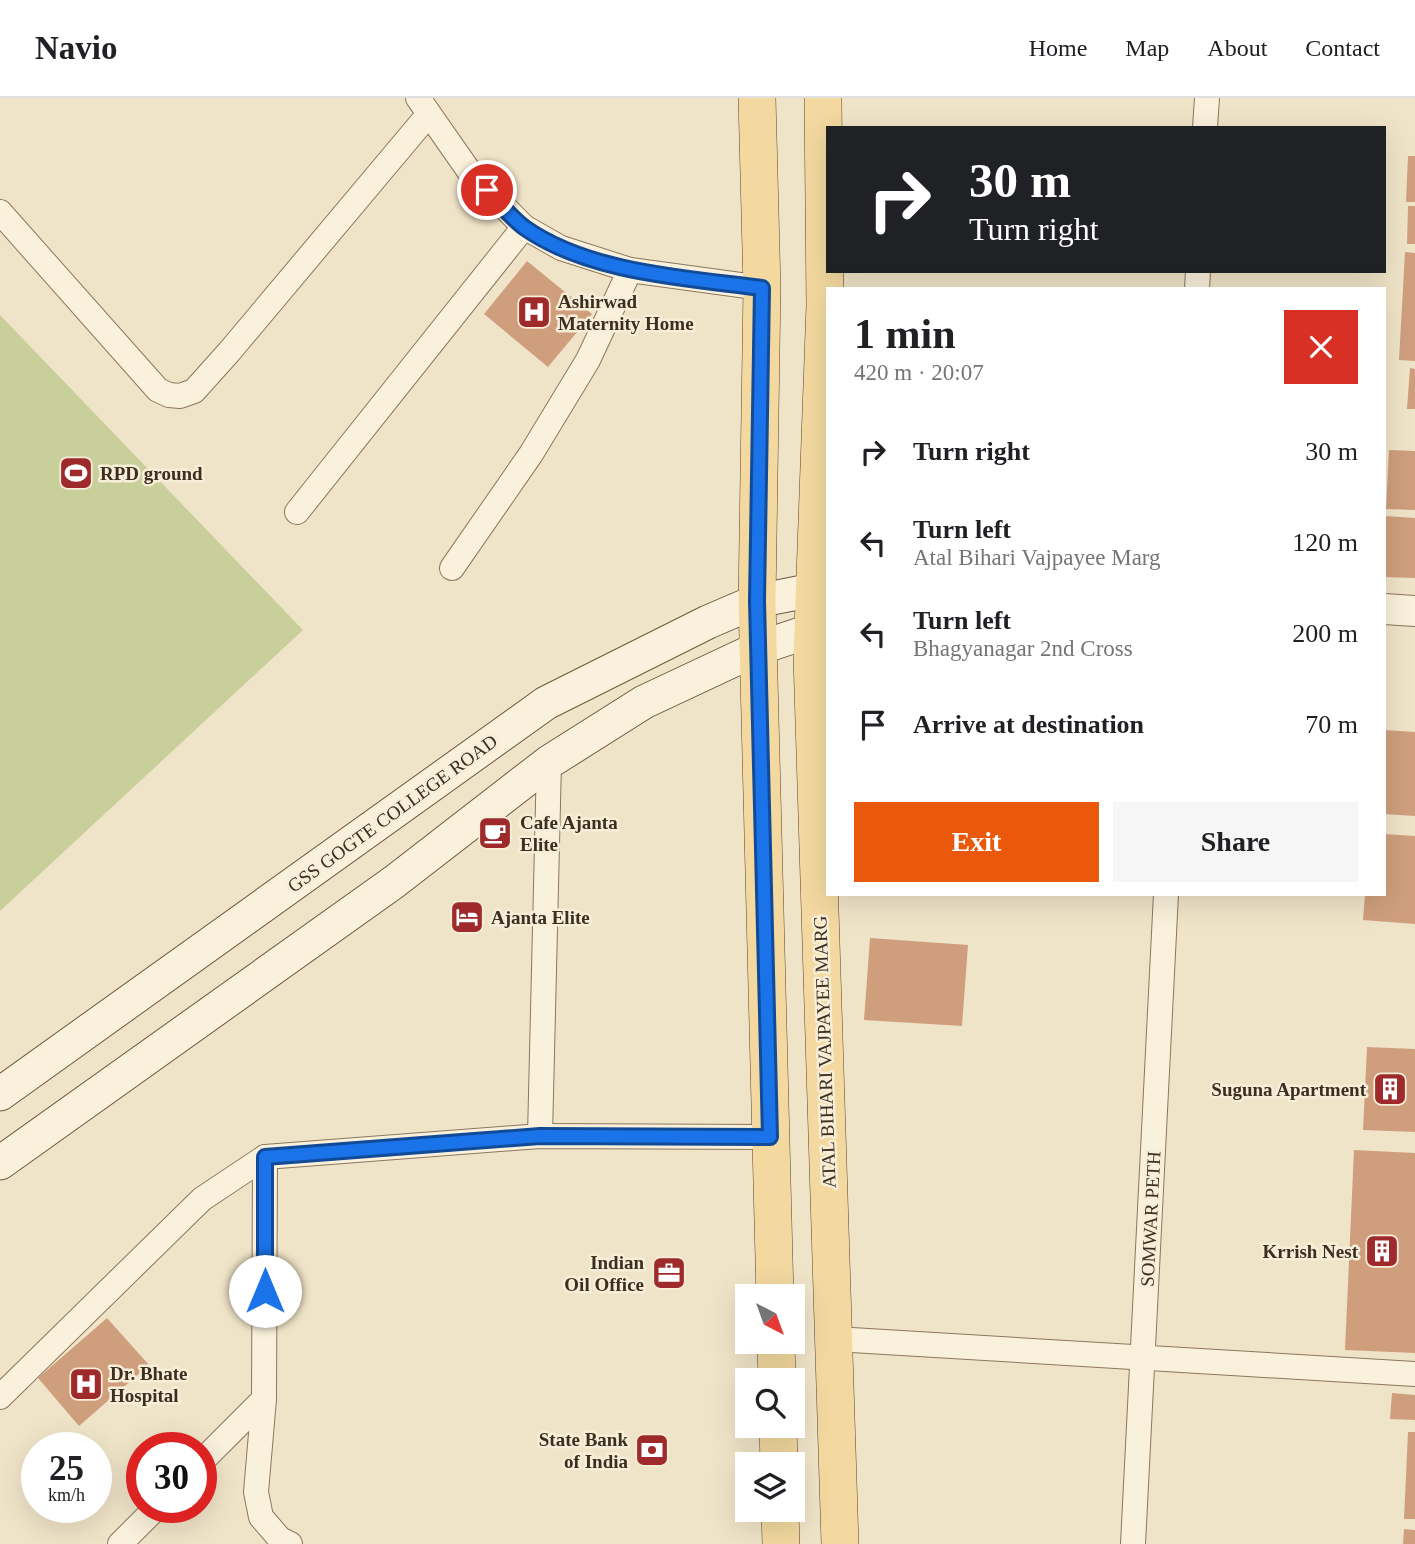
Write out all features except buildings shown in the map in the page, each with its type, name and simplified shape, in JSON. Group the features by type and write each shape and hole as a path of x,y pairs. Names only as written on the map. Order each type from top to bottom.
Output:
{"main road":[{"path":"757,98 762,288 757,601 775,1284"},
{"name":"ATAL BIHARI VAJPAYEE MARG","path":"823,98 825,305 819,925 840,1544"},
{"name":"GSS GOGTE COLLEGE ROAD","path":"0,1094 546,703 708,622 757,601 821,591"},
{"path":"0,1163 394,882 549,762 644,702 759,648 820,628"},
{"path":"780,1522 781,1544"}],"street":[{"path":"1205,126 1207,98"},
{"path":"0,212 158,390 169,395 180,396 194,391 229,352 423,107 469,171 524,227 561,248 630,270 762,288"},
{"path":"298,512 524,227"},
{"path":"452,568 531,454 588,360 630,270"},
{"path":"1386,609 1415,611"},
{"path":"540,1136 549,762"},
{"name":"SOMWAR PETH","path":"1133,1544 1166,896"},
{"path":"0,1397 202,1199 265,1157 540,1136 770,1137"},
{"path":"265,1157 264,1399 256,1492 261,1517 280,1539 290,1544"},
{"path":"835,1339 1415,1374"},
{"path":"217,1446 264,1399"},
{"path":"120,1544 141,1523"}],"green space":[{"name":"RPD ground","path":"0,315 303,630 0,911"}],"place":[{"name":"Ashirwad Maternity Home","path":"534,312"},
{"name":"RPD ground","path":"76,473"},
{"name":"Cafe Ajanta Elite","path":"495,833"},
{"name":"Ajanta Elite","path":"467,917"},
{"name":"Suguna Apartment","path":"1390,1089"},
{"name":"Krrish Nest","path":"1382,1251"},
{"name":"Indian Oil Office","path":"669,1273"},
{"name":"Dr. Bhate Hospital","path":"86,1384"},
{"name":"State Bank of India","path":"652,1450"}],"route":[{"path":"265,1291 265,1157 540,1136 770,1137 757,601 762,288 630,270 561,248 524,227 487,190"}]}
